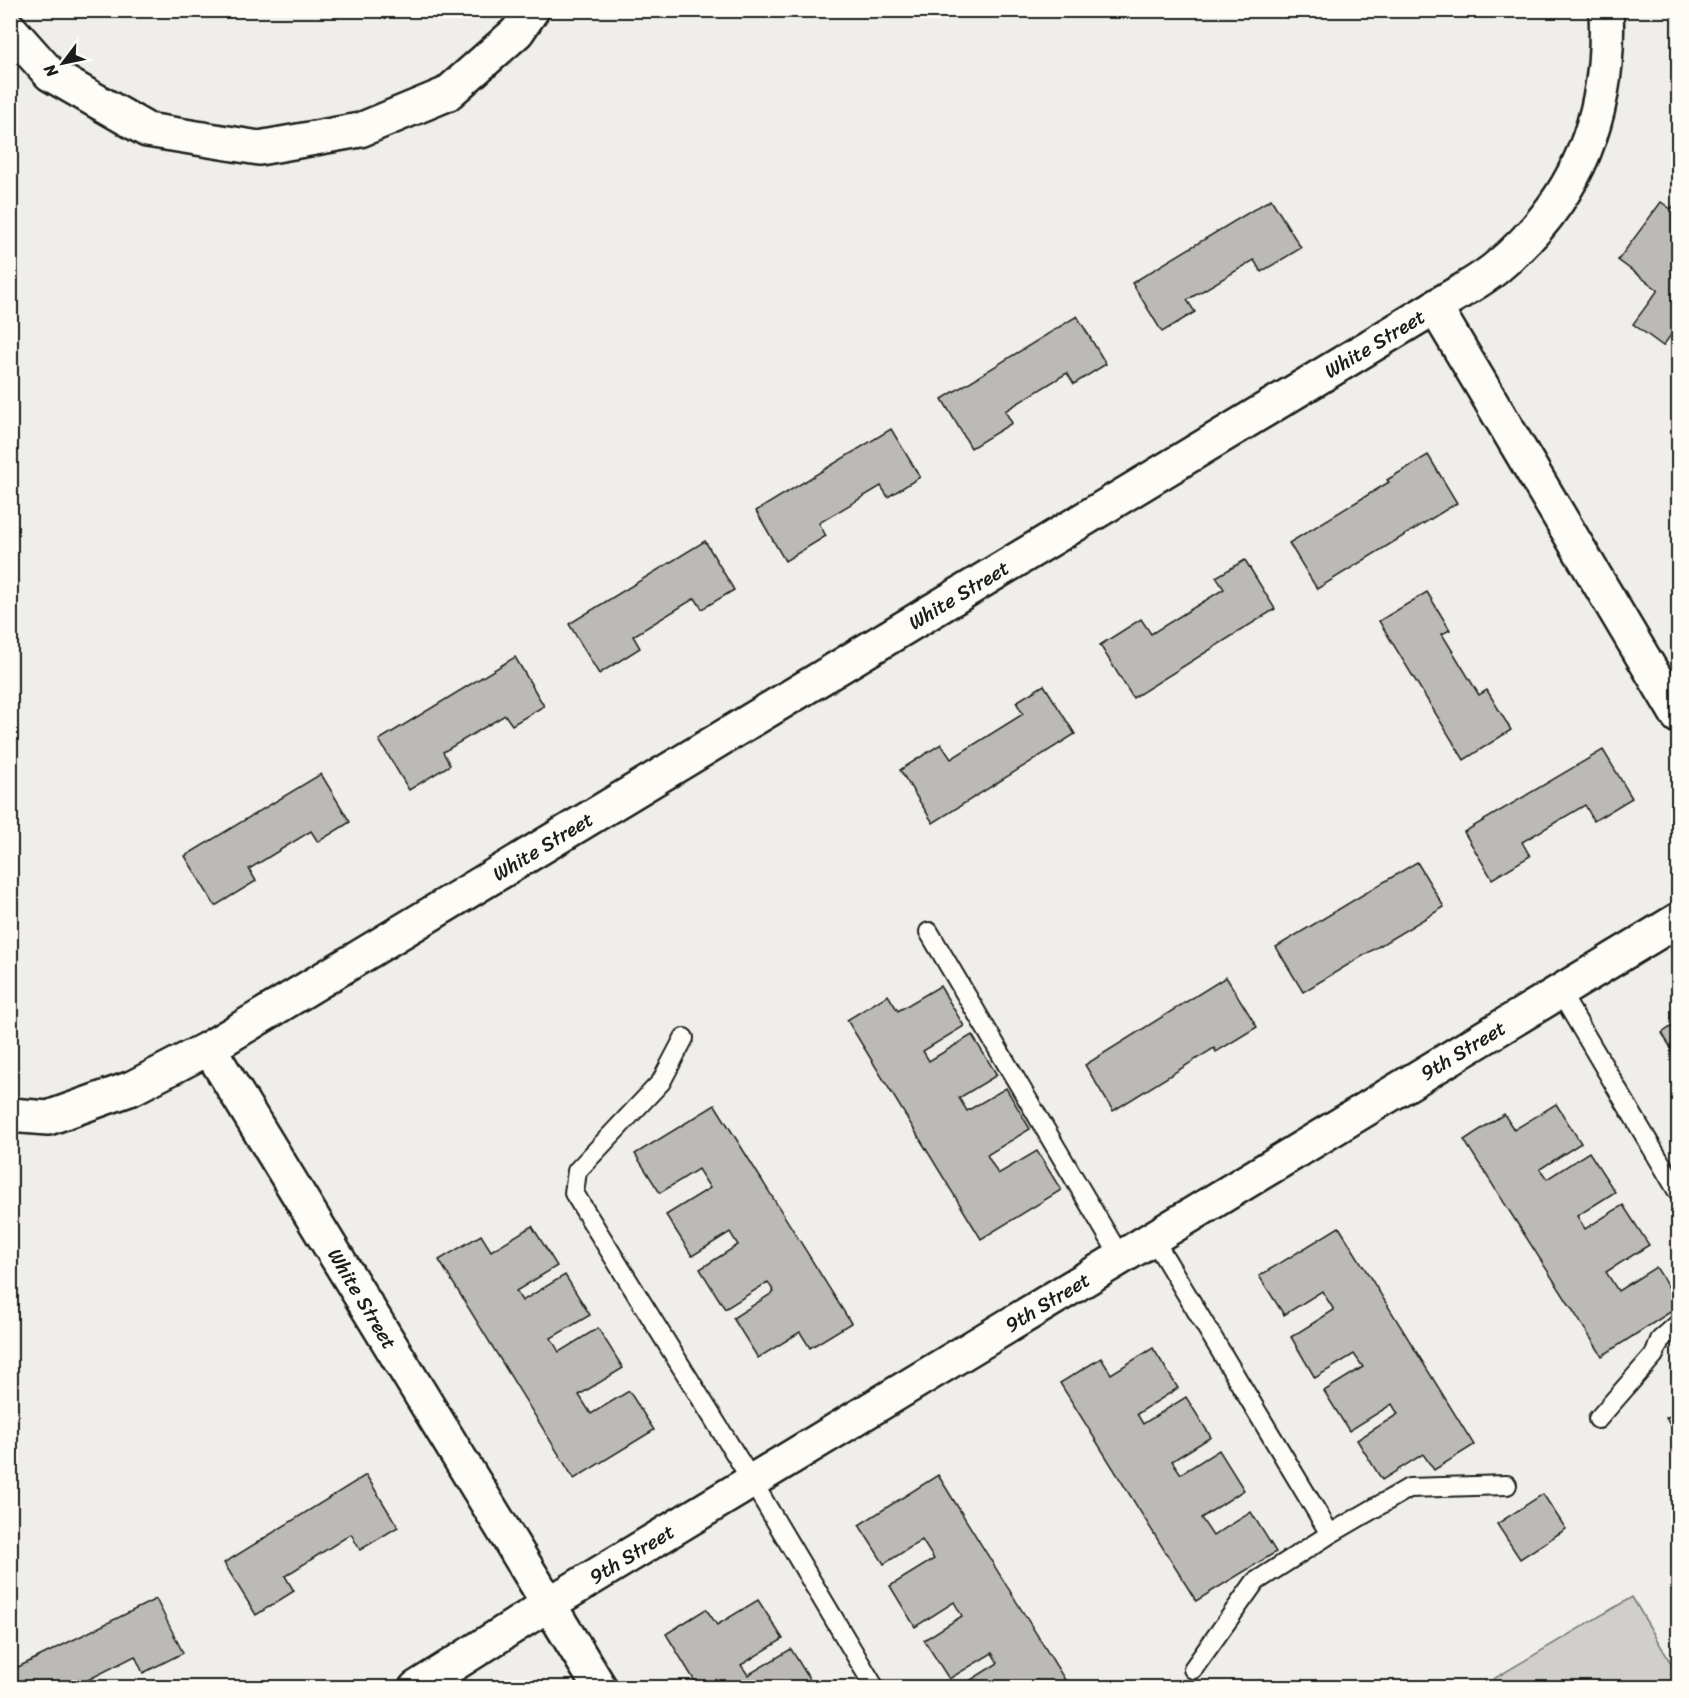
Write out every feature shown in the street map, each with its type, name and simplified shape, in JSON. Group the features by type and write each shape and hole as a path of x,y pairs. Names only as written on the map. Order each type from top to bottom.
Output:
{"street":[{"path":"10,29 50,74 147,130 259,148 360,130 447,94 517,32 532,10"},
{"name":"White Street","path":"600,1688 209,1048 1496,268 1539,224 1576,174 1597,119 1608,51 1606,10"},
{"name":"White Street","path":"1435,307 1678,716"},
{"name":"9th Street","path":"416,1688 549,1604 1678,921"},
{"path":"10,1114 48,1118 132,1088 209,1048"}],"lane":[{"path":"929,932 1121,1258"},
{"path":"1560,992 1678,1192"},
{"path":"684,1038 661,1082 578,1171 574,1193 752,1481 875,1688"},
{"path":"1154,1238 1330,1534"},
{"path":"1598,1419 1654,1355 1660,1340 1678,1324"},
{"path":"1193,1669 1256,1582 1330,1534 1409,1488 1508,1485"}],"shaded area":[{"path":"1632,1597 1678,1675 1678,1687 1480,1687"}],"building":[{"path":"1271,199 1301,248 1261,272 1254,260 1187,300 1195,312 1162,332 1132,283"},
{"path":"1678,200 1678,325 1663,346 1633,324 1658,290 1618,260 1661,202 1671,209"},
{"path":"1077,316 1106,364 1074,384 1067,373 1005,411 1012,423 971,448 942,399"},
{"path":"891,429 920,477 888,497 881,486 819,523 826,536 785,561 756,511"},
{"path":"1428,455 1457,503 1317,589 1289,543 1389,482 1387,480"},
{"path":"705,541 734,590 702,609 695,598 633,636 640,648 599,674 569,624"},
{"path":"1245,560 1275,609 1133,698 1100,645 1141,619 1151,634 1224,589 1216,577"},
{"path":"1427,592 1450,630 1442,634 1479,695 1487,690 1511,730 1464,760 1379,621"},
{"path":"515,657 544,706 512,725 505,715 443,752 450,765 409,790 379,740"},
{"path":"1044,685 1075,734 933,823 900,770 941,744 951,759 1023,714 1016,702"},
{"path":"1603,750 1632,798 1594,821 1585,805 1522,842 1530,856 1492,879 1464,832"},
{"path":"321,774 350,822 318,842 311,831 249,869 256,881 215,906 185,856"},
{"path":"1417,862 1444,907 1303,992 1276,947"},
{"path":"1226,977 1257,1027 1216,1052 1214,1048 1113,1111 1085,1065"},
{"path":"940,986 964,1026 923,1051 929,1061 972,1035 997,1075 959,1098 967,1111 1006,1088 1030,1129 987,1155 998,1174 1037,1151 1061,1190 981,1239 847,1020 888,995 898,1011"},
{"path":"1678,1022 1678,1060 1662,1033"},
{"path":"1556,1104 1581,1143 1540,1169 1547,1179 1589,1152 1615,1192 1577,1216 1585,1229 1623,1205 1649,1245 1606,1272 1618,1291 1656,1267 1678,1302 1678,1307 1602,1356 1464,1140 1504,1114 1514,1130"},
{"path":"715,1105 851,1323 810,1348 800,1332 758,1358 733,1318 774,1292 768,1282 725,1309 700,1269 738,1245 730,1232 692,1256 666,1215 710,1188 698,1169 660,1193 635,1154"},
{"path":"532,1226 557,1266 516,1291 522,1301 565,1275 590,1315 551,1338 559,1352 598,1328 623,1368 579,1395 591,1414 629,1391 654,1430 574,1479 439,1260 481,1235 491,1251"},
{"path":"1339,1227 1474,1445 1434,1470 1423,1454 1382,1480 1357,1440 1398,1414 1392,1404 1349,1431 1324,1391 1363,1367 1354,1354 1315,1378 1291,1337 1334,1310 1322,1291 1284,1315 1259,1276"},
{"path":"1153,1348 1178,1388 1137,1414 1143,1424 1186,1397 1211,1437 1172,1461 1181,1474 1219,1450 1244,1490 1201,1518 1213,1536 1251,1512 1276,1552 1196,1601 1060,1383 1101,1358 1111,1374"},
{"path":"1678,1411 1678,1439 1666,1418"},
{"path":"366,1475 398,1527 360,1550 351,1534 285,1576 294,1591 256,1615 224,1563"},
{"path":"938,1475 1070,1688 958,1688 998,1663 992,1653 949,1679 924,1640 962,1616 954,1602 915,1627 890,1586 934,1559 922,1540 884,1564 859,1525"},
{"path":"1543,1494 1566,1529 1520,1559 1497,1524"},
{"path":"156,1599 183,1653 143,1673 135,1656 72,1688 14,1688 10,1671"},
{"path":"758,1600 783,1639 741,1665 748,1675 791,1649 815,1688 699,1688 666,1634 706,1609 717,1625"}]}
